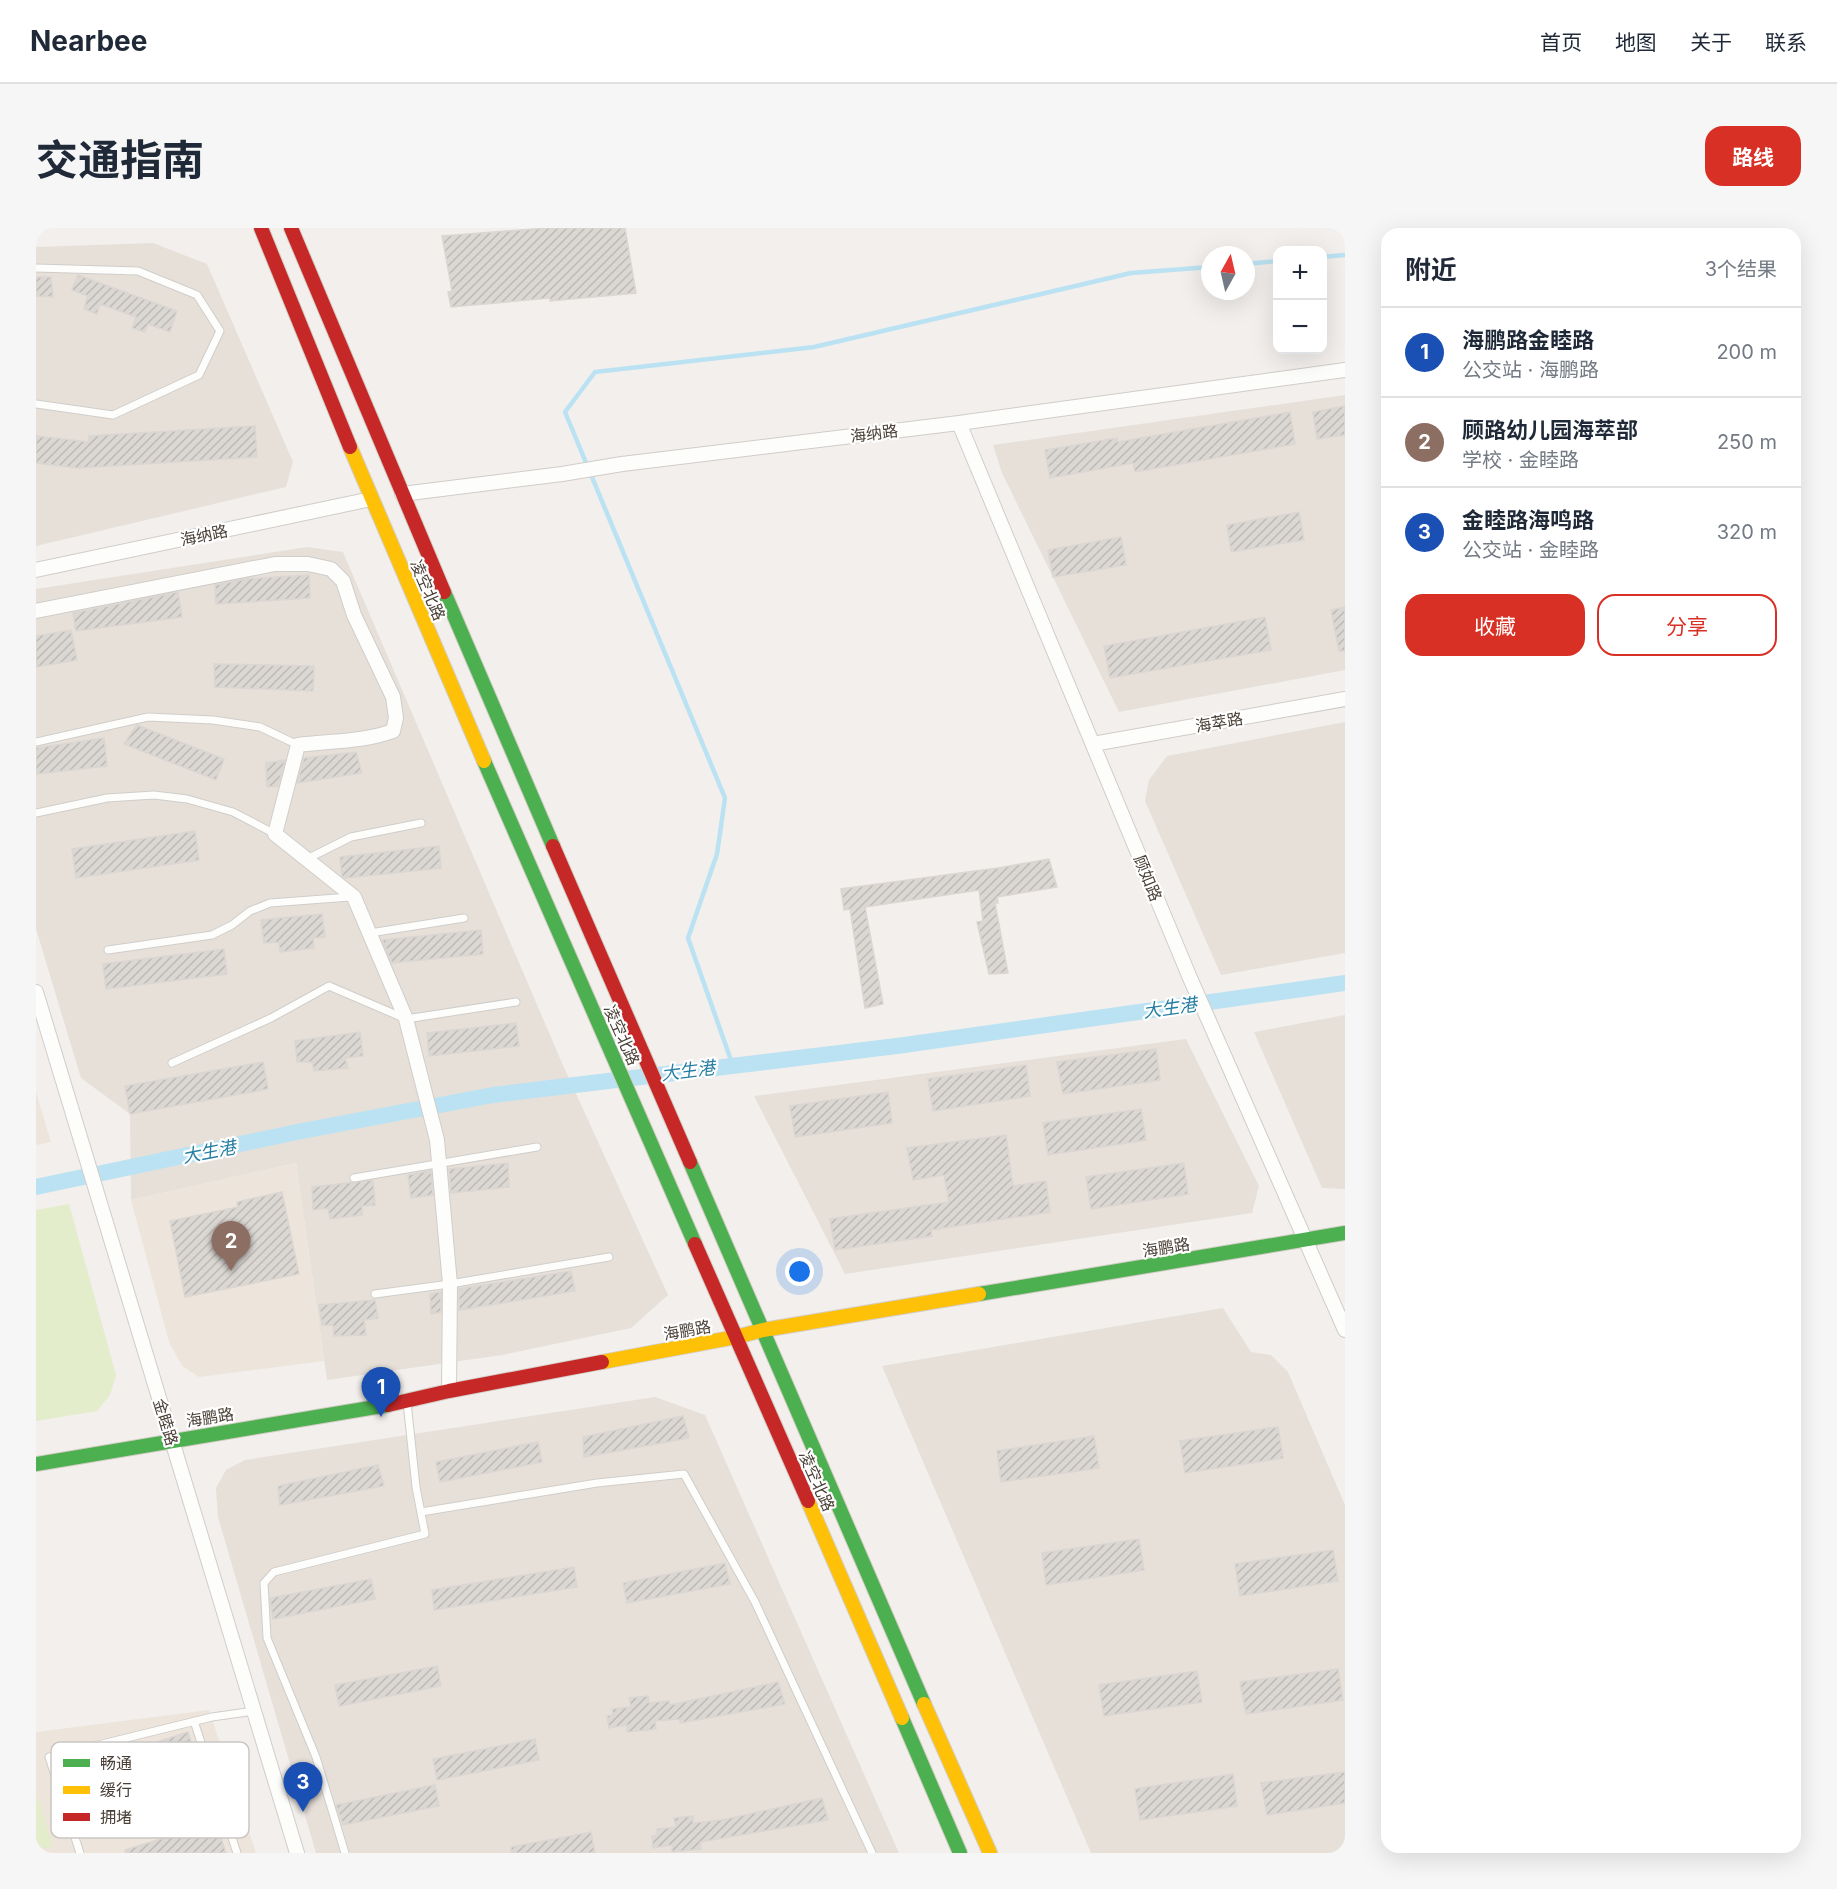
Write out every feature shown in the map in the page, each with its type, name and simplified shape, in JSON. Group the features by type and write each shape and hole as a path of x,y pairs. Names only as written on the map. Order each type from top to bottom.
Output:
{"main road":[{"name":"凌空北路","path":"261,228 371,499 960,1853"},
{"name":"凌空北路","path":"291,228 402,494 847,1528 990,1853"},
{"name":"海鹏路","path":"36,1464 379,1407 449,1391 763,1330 1345,1233"}],"street":[{"name":"海纳路","path":"402,494 562,474 622,464 959,423 1345,370"},
{"name":"顾如路","path":"959,423 1190,978 1345,1330"},
{"name":"海纳路","path":"36,570 371,499"},
{"path":"36,611 275,564 308,564 331,569 344,581 354,615 393,696 396,718 393,732 372,739 298,745 275,834 354,897 406,1019 437,1140 450,1284 449,1391"},
{"name":"海萃路","path":"1093,744 1345,699"},
{"name":"金睦路","path":"36,992 297,1853"}],"lane":[{"path":"36,268 138,270 197,295 220,331 199,375 113,414 36,404"},
{"path":"36,742 148,717 213,720 260,727 298,745"},
{"path":"36,813 107,798 154,795 187,799 233,812 275,834"},
{"path":"307,859 351,837 421,823"},
{"path":"108,950 212,935 232,925 250,911 270,903 354,897"},
{"path":"370,933 464,918"},
{"path":"172,1063 271,1018 329,986 406,1019 516,1002"},
{"path":"354,1178 537,1147"},
{"path":"375,1294 450,1284 609,1257"},
{"path":"345,1853 316,1757 267,1638 264,1583 274,1572 425,1534 416,1487 406,1400"},
{"path":"421,1512 597,1483 684,1473 755,1602 872,1853"},
{"path":"109,1742 194,1721 254,1711"},
{"path":"194,1721 201,1742"},
{"path":"75,1838 80,1853"},
{"path":"232,1838 237,1853"}],"shaded area":[{"path":"153,243 207,264 293,462 286,487 36,546 36,247"},
{"path":"1345,395 1345,670 1119,712 1002,473 993,445"},
{"path":"307,547 343,552 562,1063 668,1295 631,1328 502,1355 327,1380 296,1163 131,1200 130,1114 81,1078 36,929 36,589"},
{"path":"1345,722 1345,953 1221,975 1145,801 1149,780 1167,756"},
{"path":"1345,1015 1345,1189 1322,1188 1254,1032"},
{"path":"1186,1039 1259,1186 1252,1213 845,1274 754,1096"},
{"path":"36,1092 51,1142 36,1145"},
{"path":"296,1163 324,1361 199,1377 182,1366 169,1342 131,1200"},
{"path":"1223,1308 1251,1352 1271,1355 1288,1372 1345,1505 1345,1853 1091,1853 882,1366"},
{"path":"655,1397 705,1415 899,1853 316,1853 218,1517 216,1488 226,1470 245,1460"},
{"path":"209,1710 220,1742 51,1742 51,1838 249,1838 249,1832 256,1853 36,1853 36,1732"}],"green space":[{"path":"69,1204 116,1375 110,1395 97,1411 36,1421 36,1210"},
{"path":"36,1792 53,1846 36,1851"}],"building":[{"path":"548,228 625,228 636,293 451,307 448,292 452,291 442,236"},
{"path":"78,275 177,311 170,332 148,324 145,332 132,328 136,317 100,304 97,314 84,309 88,296 72,290"},
{"path":"36,277 51,277 53,297 36,296"},
{"path":"1345,406 1345,435 1317,439 1313,412"},
{"path":"1290,412 1295,444 1135,472 1133,463 1050,478 1045,450 1117,438 1118,442"},
{"path":"255,426 257,457 78,468 36,463 36,436 89,442 89,436"},
{"path":"1299,512 1304,540 1231,552 1227,525"},
{"path":"1121,537 1126,565 1053,577 1048,550"},
{"path":"309,575 310,598 216,604 215,585 246,579"},
{"path":"178,592 182,617 76,631 73,613"},
{"path":"1345,607 1345,651 1339,651 1331,610"},
{"path":"1265,617 1271,650 1110,678 1104,646"},
{"path":"71,630 77,660 36,667 36,636"},
{"path":"214,664 314,666 313,691 215,687"},
{"path":"137,725 224,759 216,780 124,744"},
{"path":"104,738 107,766 36,774 36,748"},
{"path":"356,752 362,773 297,783 304,758"},
{"path":"285,760 278,786 267,787 266,763"},
{"path":"195,831 199,860 76,878 72,849"},
{"path":"439,846 441,868 345,878 342,876 340,857"},
{"path":"1049,859 1057,887 997,897 998,903 995,903 1008,973 989,974 977,922 983,921 979,890 865,907 883,1004 865,1008 850,909 844,910 841,889"},
{"path":"322,914 325,937 313,938 314,948 280,952 279,942 264,943 261,920"},
{"path":"481,930 483,954 392,963 382,940"},
{"path":"224,949 227,974 106,989 103,964"},
{"path":"516,1023 519,1046 429,1056 427,1033"},
{"path":"360,1032 363,1056 345,1058 348,1068 314,1071 312,1062 297,1062 295,1041"},
{"path":"1156,1049 1160,1080 1063,1094 1057,1062"},
{"path":"263,1062 268,1089 130,1114 125,1086"},
{"path":"1026,1065 1030,1096 933,1111 928,1079"},
{"path":"888,1092 892,1123 795,1137 790,1106"},
{"path":"1141,1109 1146,1140 1048,1155 1043,1123"},
{"path":"1006,1135 1013,1186 1046,1181 1050,1212 931,1230 932,1236 835,1250 830,1219 949,1202 944,1175 913,1180 907,1148"},
{"path":"508,1163 509,1187 451,1193 449,1169"},
{"path":"1184,1163 1188,1194 1091,1209 1086,1177"},
{"path":"431,1171 433,1195 411,1198 408,1175"},
{"path":"373,1180 375,1205 362,1206 362,1215 330,1219 328,1208 313,1210 312,1187"},
{"path":"282,1192 299,1274 185,1297 170,1221 238,1207 237,1202"},
{"path":"571,1271 575,1291 459,1310 459,1289"},
{"path":"441,1292 441,1312 431,1314 430,1294"},
{"path":"375,1300 378,1318 364,1320 366,1335 334,1336 333,1325 322,1325 319,1305"},
{"path":"683,1416 689,1438 584,1457 583,1437"},
{"path":"1278,1427 1283,1458 1185,1473 1180,1441"},
{"path":"1094,1436 1099,1468 1001,1482 997,1451"},
{"path":"538,1442 542,1462 440,1482 436,1462"},
{"path":"378,1465 384,1486 280,1505 278,1486"},
{"path":"1139,1539 1144,1570 1046,1585 1042,1553"},
{"path":"1333,1550 1338,1581 1240,1596 1235,1564"},
{"path":"725,1563 730,1584 627,1603 623,1583"},
{"path":"574,1567 577,1587 434,1610 432,1590"},
{"path":"371,1579 375,1599 273,1619 270,1598"},
{"path":"437,1666 441,1686 339,1706 335,1685"},
{"path":"1338,1669 1343,1700 1246,1714 1240,1682"},
{"path":"1197,1671 1202,1702 1104,1716 1099,1685"},
{"path":"778,1682 785,1704 680,1723 680,1719 655,1721 656,1729 627,1732 627,1725 609,1728 607,1716 613,1715 612,1709 631,1707 629,1698 648,1696 649,1703 669,1701 670,1705"},
{"path":"188,1732 191,1742 157,1742"},
{"path":"535,1739 539,1760 437,1780 433,1759"},
{"path":"1345,1772 1345,1803 1267,1815 1261,1783"},
{"path":"1233,1774 1237,1806 1140,1820 1135,1789"},
{"path":"435,1785 439,1806 343,1825 336,1805"},
{"path":"822,1798 828,1820 700,1842 701,1849 672,1852 672,1845 653,1848 652,1836 657,1835 657,1829 676,1827 674,1818 693,1816 693,1823 722,1820"},
{"path":"591,1832 595,1853 511,1853 511,1847"},
{"path":"164,1838 221,1838 226,1853 126,1853 125,1850"}],"waterway":[{"path":"1327,257 1345,255"},
{"path":"1255,263 1273,261"},
{"path":"733,1066 688,938 717,854 725,798 565,412 595,372 814,347 1131,273 1201,268"},
{"name":"大生港","path":"36,1187 302,1131 493,1095 897,1046 1345,983"}],"traffic: fast":[{"path":"444,592 553,846"},
{"path":"484,761 695,1244"},
{"path":"690,1162 924,1704"},
{"path":"979,1294 1345,1233"},
{"path":"36,1464 388,1405"},
{"path":"902,1718 960,1853"}],"traffic: slow":[{"path":"350,447 484,761"},
{"path":"602,1362 763,1330 979,1294"},
{"path":"808,1501 902,1718"},
{"path":"924,1704 990,1853"}],"traffic: jam":[{"path":"261,228 350,447"},
{"path":"291,228 444,592"},
{"path":"553,846 690,1162"},
{"path":"695,1244 808,1501"},
{"path":"388,1405 602,1362"}],"place":[{"name":"顾路幼儿园海萃部","path":"231,1271"},
{"name":"海鹏路金睦路","path":"381,1417"},
{"name":"金睦路海鸣路","path":"303,1812"}]}
